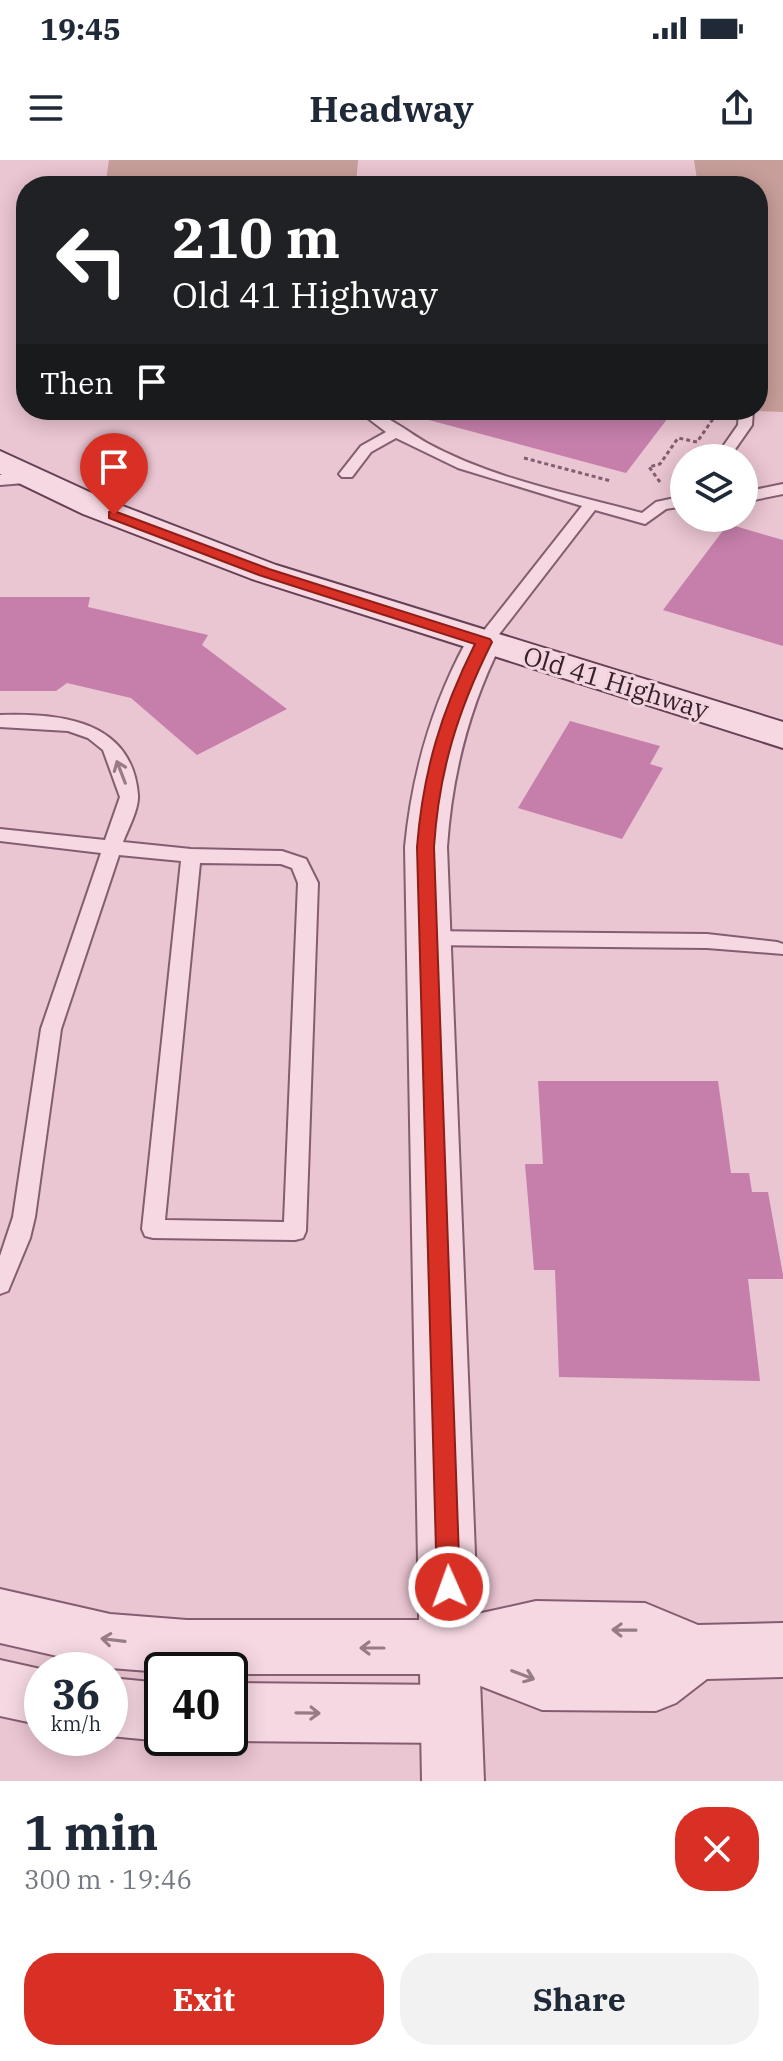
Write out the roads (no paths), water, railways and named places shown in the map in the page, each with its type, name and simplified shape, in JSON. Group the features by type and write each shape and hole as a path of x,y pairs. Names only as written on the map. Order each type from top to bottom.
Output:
{"street":[{"name":"Old 41 Highway","path":"0,461 16,480 205,551 783,735"},
{"path":"453,1781 426,938 426,847 435,765 462,685 484,642"},
{"path":"0,1616 110,1641 187,1647 450,1647 542,1682 656,1683 698,1652 783,1650"},
{"path":"0,1688 24,1693"},
{"path":"248,1712 451,1714"}],"lane":[{"path":"377,420 394,433 478,472 645,519 661,505 670,503"},
{"path":"732,444 745,420"},
{"path":"347,474 366,449 394,433"},
{"path":"758,494 783,489"},
{"path":"484,642 592,504"},
{"path":"0,721 68,725 104,741 121,767 129,797 51,1029 24,1217 0,1284"},
{"path":"0,835 191,856 282,858 299,864 308,883 295,1231 153,1229 191,856"},
{"path":"426,938 707,941 777,949"}]}
